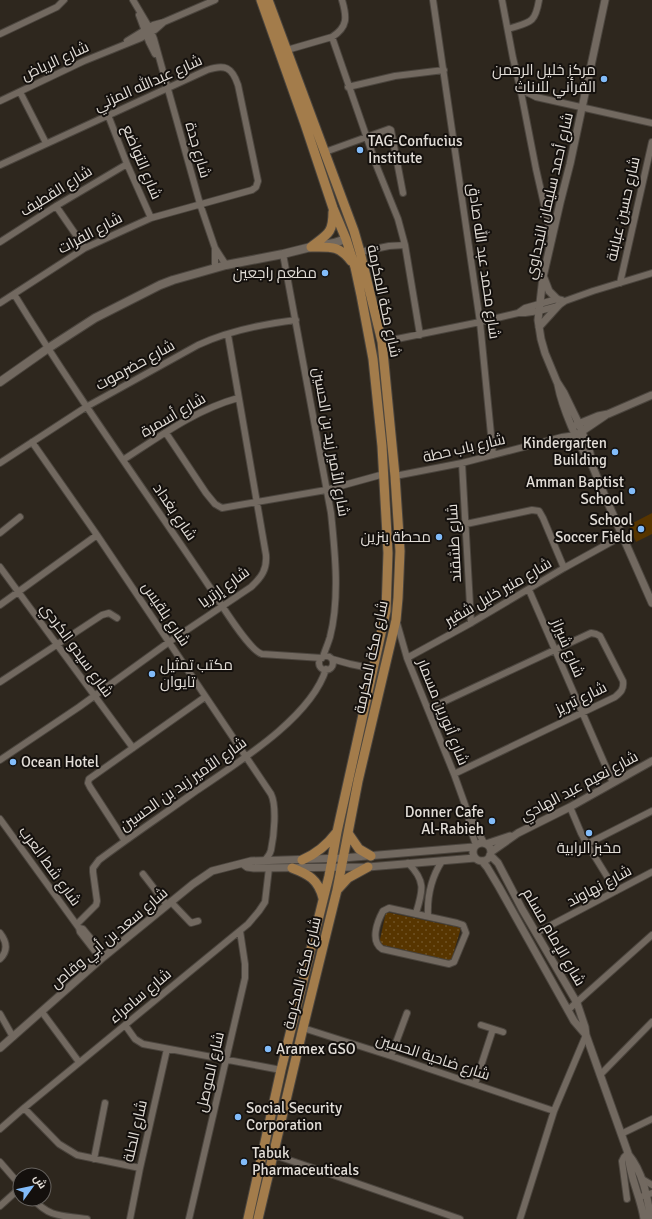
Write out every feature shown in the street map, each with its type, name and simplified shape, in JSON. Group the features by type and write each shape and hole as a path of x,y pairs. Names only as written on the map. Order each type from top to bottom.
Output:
{"main road":[{"name":"شارع مكة المكرمة","path":"260,1219 303,1028 337,890 348,833 396,620 400,551 395,476 382,342 360,252 354,231 287,50 261,0"},
{"name":"شارع مكة المكرمة","path":"248,1219 281,1070 332,863 337,832 374,669 386,611 388,553 384,474 373,359 355,267 346,239 333,208 269,14 268,0"},
{"path":"312,246 330,231 333,208"},
{"path":"0,382 95,318 152,288 173,280 226,265 283,254 312,246 334,243 346,239 354,231"},
{"path":"312,246 331,247 340,250 347,256 355,267"},
{"path":"302,860 325,846 337,832"},
{"path":"348,833 359,848 371,856"},
{"path":"337,890 348,878 368,866"},
{"path":"292,868 315,880 320,888 323,898"}],"street":[{"path":"0,34 57,7 64,0"},
{"name":"شارع جدة","path":"133,0 148,31"},
{"name":"شارع الرياض","path":"0,101 84,61 122,45 164,22 215,0"},
{"name":"شارع مكة المكرمة","path":"257,0 269,14"},
{"name":"شارع مكة المكرمة","path":"269,14 271,0"},
{"path":"287,50 332,37 342,29 346,18 342,0"},
{"name":"شارع محمد عبد الله صادق","path":"433,0 480,322 493,455"},
{"path":"502,0 536,169 552,239"},
{"path":"508,28 532,19 536,15 540,0"},
{"name":"شارع أحمد سليمان النجداوي","path":"605,0 543,277 539,307 539,327 545,353 557,382 569,402 579,433 590,453 592,465 652,603"},
{"name":"شارع جدة","path":"137,8 143,17 158,59 200,204 215,248 226,265"},
{"path":"143,17 149,22 156,24"},
{"name":"شارع الرياض","path":"148,31 156,24 164,22"},
{"path":"332,37 348,87 383,184 398,219 405,245 420,335"},
{"name":"شارع عبدالله المزني","path":"0,165 207,70 223,67 230,70 236,78 257,174 257,185 252,190 200,204"},
{"path":"348,87 395,76 444,70"},
{"path":"520,87 536,97 652,123"},
{"path":"20,92 46,143"},
{"name":"شارع التواضع","path":"108,115 127,164 151,218"},
{"path":"325,152 387,128 391,130 403,193"},
{"name":"شارع حسين عبابنة","path":"620,283 652,142"},
{"name":"شارع القطيف","path":"0,242 56,206 127,164"},
{"name":"شارع الفرات","path":"0,303 85,248 151,218 200,204"},
{"path":"56,206 85,248"},
{"path":"360,252 389,246 405,245"},
{"name":"شارع جدة","path":"215,248 215,268"},
{"name":"شارع الأمير زيد بن الحسين","path":"283,254 331,513 335,558 334,608 330,636 331,658"},
{"path":"382,342 518,313 525,308 558,303 652,273"},
{"path":"543,277 549,291 558,303"},
{"name":"شارع بغداد","path":"14,294 47,349 86,407 251,646 259,653 321,659"},
{"path":"539,327 558,303"},
{"name":"شارع حضرموت","path":"0,463 86,407 176,356 204,342 270,324 296,320"},
{"name":"شارع إرتريا","path":"0,760 94,696 258,580 266,566 266,555 228,335"},
{"path":"576,425 598,416 608,414 652,395"},
{"name":"شارع أسمرة","path":"123,460 204,410 238,398"},
{"path":"579,433 608,414"},
{"name":"شارع باب حطة","path":"562,437 576,425"},
{"path":"166,433 206,493 218,507 227,508 326,490 384,474"},
{"name":"شارع باب حطة","path":"395,476 493,455 579,433"},
{"name":"شارع بلقيس","path":"32,442 97,535 271,794 275,811 271,850 275,860"},
{"name":"شارع طشقند","path":"462,462 471,623"},
{"path":"466,524 532,510 539,511 564,568"},
{"path":"0,533 20,517"},
{"path":"0,605 97,535"},
{"name":"شارع منير خليل شقير","path":"407,658 622,536"},
{"name":"شارع سيدو الكردي","path":"0,567 133,748"},
{"name":"شارع شيراز","path":"529,590 613,783"},
{"path":"0,682 56,644 106,613 112,614 117,618"},
{"name":"شارع أنورين مسمار","path":"396,620 407,658 454,774 468,813 485,843"},
{"name":"شارع تبريز","path":"428,709 588,634 596,634 600,636 620,672 624,687 622,691 615,696 454,774"},
{"name":"شارع الأمير زيد بن الحسين","path":"321,659 330,636"},
{"path":"350,664 329,668 322,667 321,659 326,656 350,664 374,669"},
{"path":"329,668 333,663 331,658"},
{"name":"شارع الأمير زيد بن الحسين","path":"78,926 93,909 97,902 93,872 95,865 99,860 246,757 282,728 295,716 318,687 329,668"},
{"path":"125,841 88,783 89,779 205,697"},
{"name":"شارع نعيم عبد الهادي","path":"485,843 518,833 570,807 652,761"},
{"path":"570,807 580,833 616,891"},
{"path":"587,844 652,811"},
{"name":"شارع أنورين مسمار","path":"468,813 475,846"},
{"name":"شارع شط العرب","path":"0,819 78,926 80,932 103,958"},
{"name":"شارع نعيم عبد الهادي","path":"491,853 518,833"},
{"path":"332,863 368,866 487,859 491,853 490,847 485,843 475,846 371,856 342,863"},
{"path":"475,846 473,853 478,859"},
{"name":"شارع بلقيس","path":"264,860 271,850"},
{"name":"شارع الإمام مسلم","path":"491,853 577,1003 585,1027 586,1035 628,1153 629,1160 646,1195 644,1219"},
{"name":"شارع الإمام مسلم","path":"478,859 487,867 500,887 574,1021 586,1035"},
{"name":"شارع سعد بن أبي وقاص","path":"0,1048 103,958 169,903 207,874 220,868 264,860 302,860 332,863"},
{"path":"428,916 428,896 431,881 442,861"},
{"name":"شارع سعد بن أبي وقاص","path":"244,864 250,867 292,868 332,863"},
{"path":"408,863 418,873 423,888 416,913"},
{"name":"شارع سامراء","path":"0,1129 79,1062 240,931 264,906 267,896 269,868"},
{"name":"شارع نهاوند","path":"536,933 652,872"},
{"path":"143,874 169,903 191,924 198,921"},
{"path":"389,908 416,913 458,922 465,928 466,933 456,958 452,963 449,964 382,949 376,944 376,929 380,916 385,909 389,908"},
{"name":"شارع الموصل","path":"189,1219 245,978 245,964 240,931"},
{"path":"0,933 6,945 4,954 0,959"},
{"path":"568,1010 652,935"},
{"path":"42,1012 79,1062"},
{"path":"392,1056 407,1013"},
{"path":"0,1014 13,1037"},
{"path":"600,1075 652,1022"},
{"path":"125,1025 138,1042 167,1049 281,1070"},
{"path":"481,1025 503,1032"},
{"name":"شارع ضاحية الحسين","path":"303,1028 392,1056 554,1111"},
{"path":"475,1084 493,1029"},
{"path":"520,1219 554,1111 586,1035"},
{"name":"شارع الحلة","path":"130,1219 167,1049"},
{"path":"94,1159 105,1103"},
{"path":"24,1108 51,1137 65,1149 77,1155 140,1168"},
{"path":"621,1134 652,1119"},
{"path":"627,1199 622,1161 628,1153"},
{"name":"شارع الإمام مسلم","path":"628,1153 636,1165 642,1179 651,1219"},
{"path":"274,1156 460,1219"},
{"path":"0,1162 12,1176"},
{"path":"642,1179 652,1185"},
{"path":"0,1206 12,1194"},
{"path":"41,1207 52,1214 87,1219"}],"shaded area":[{"name":"School Soccer Field","path":"652,513 652,534 636,542 629,525"},
{"path":"386,912 461,928 451,961 379,944"}],"place":[{"name":"مركز خليل الرحمن القرأني للاناث","path":"604,79"},
{"name":"TAG-Confucius Institute","path":"360,150"},
{"name":"مطعم راجعين","path":"325,273"},
{"name":"Kindergarten Building","path":"615,452"},
{"name":"Amman Baptist School","path":"632,491"},
{"name":"School Soccer Field","path":"641,529"},
{"name":"محطة بنزين","path":"439,537"},
{"name":"مكتب تمثيل تايوان","path":"152,674"},
{"name":"Ocean Hotel","path":"13,762"},
{"name":"Donner Cafe Al-Rabieh","path":"492,821"},
{"name":"مخبز الرابية","path":"589,833"},
{"name":"Aramex GSO","path":"268,1049"},
{"name":"Social Security Corporation","path":"238,1117"},
{"name":"Tabuk Pharmaceuticals","path":"244,1162"}]}
